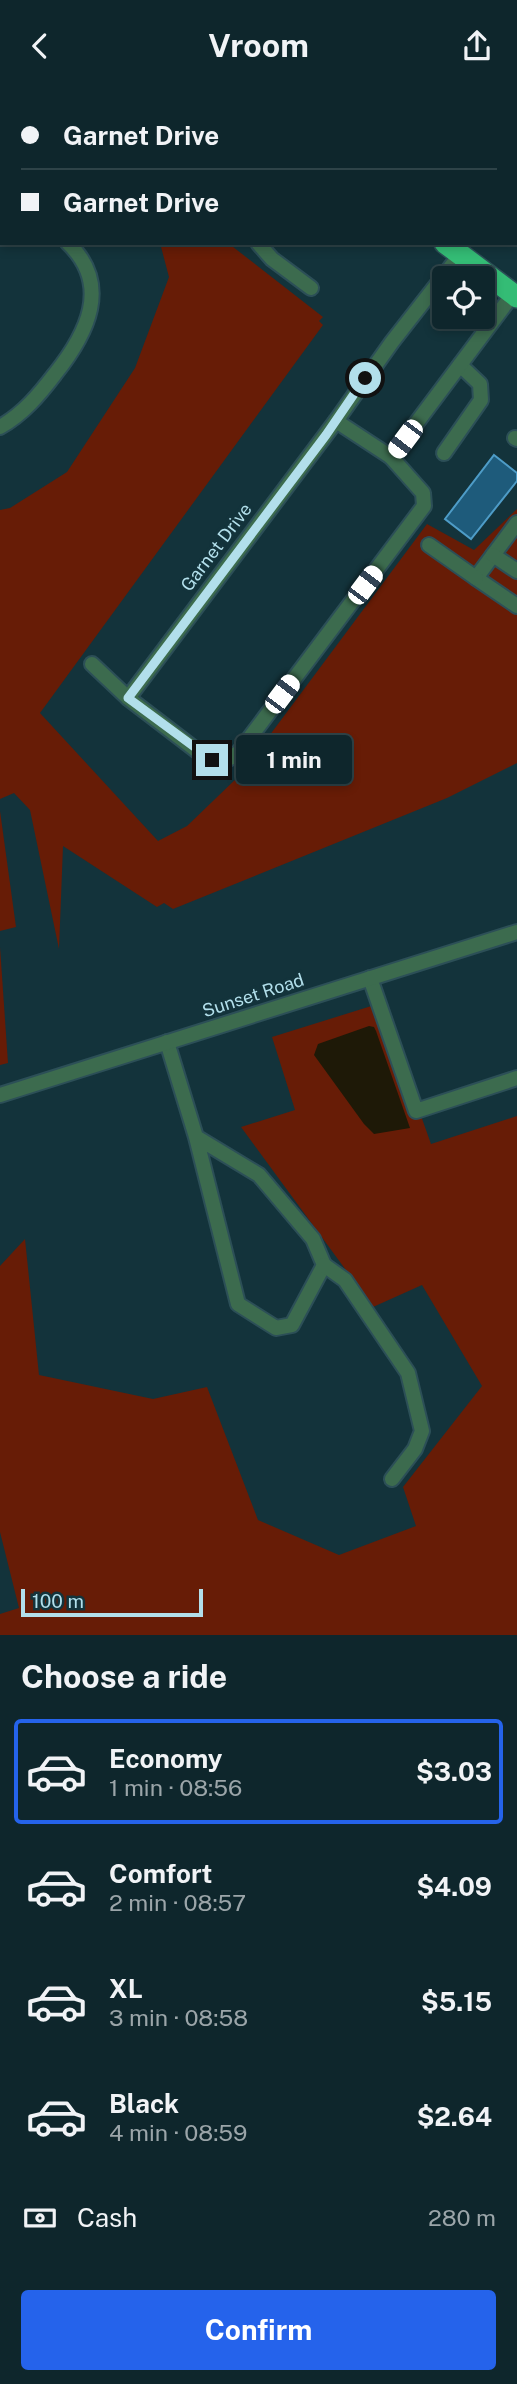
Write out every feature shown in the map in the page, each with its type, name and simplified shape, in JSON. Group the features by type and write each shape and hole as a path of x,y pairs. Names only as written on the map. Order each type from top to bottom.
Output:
{"highway":[{"path":"453,249 515,296"}],"street":[{"path":"0,427 22,412 39,394 69,356 85,328 92,299 91,279 83,260 70,245"},
{"path":"260,245 272,259 311,288"},
{"name":"Garnet Drive","path":"128,698 336,421 453,249"},
{"path":"391,457 515,296"},
{"path":"444,453 481,400 480,384 460,365"},
{"path":"92,664 128,698 205,757 219,762 226,761 239,752 424,506 423,493 391,457 336,421"},
{"path":"476,577 517,523"},
{"path":"429,545 517,606"},
{"path":"493,555 517,571"},
{"name":"Sunset Road","path":"0,1095 517,932"},
{"path":"370,978 416,1111 517,1078"},
{"path":"167,1042 196,1137 238,1304 276,1328 292,1325 324,1265"},
{"path":"196,1137 259,1175 313,1239 324,1265 345,1280 408,1373 422,1431 415,1449 392,1479"}],"shaded area":[{"path":"161,245 231,245 323,317 319,321 323,325 40,713 158,841 187,826 240,775 427,524 474,550 517,509 517,763 447,798 173,909 164,903 157,907 63,846 59,949 30,810 14,793 0,799 0,510 10,508 67,472 135,368 169,277"},
{"path":"0,811 16,927 0,931"},
{"path":"0,947 8,1063 0,1065"},
{"path":"381,1003 431,1144 517,1116 517,1635 0,1635 0,1614 19,1608 0,1532 0,1266 25,1239 39,1375 153,1399 207,1387 258,1520 339,1555 416,1526 403,1487 482,1386 422,1285 373,1307 241,1127 295,1110 272,1037"},
{"path":"369,1026 376,1031 410,1128 374,1134 314,1055 318,1044"}],"building":[{"path":"494,455 517,473 517,481 471,539 445,519"}],"route":[{"path":"212,760 128,698 326,435 365,378"}]}
